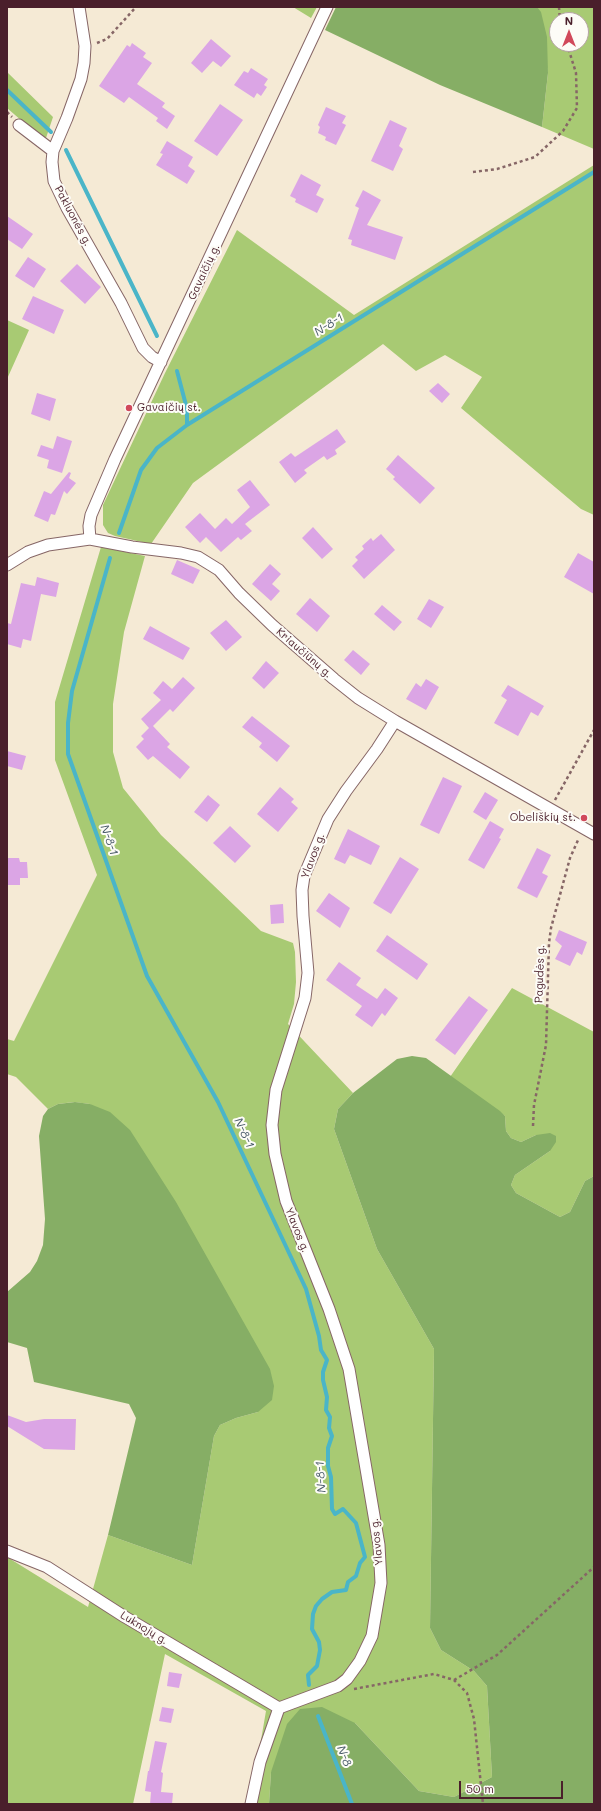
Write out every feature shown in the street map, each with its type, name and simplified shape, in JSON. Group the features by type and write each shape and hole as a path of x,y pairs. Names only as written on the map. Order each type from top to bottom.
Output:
{"street":[{"name":"Pakluonės g.","path":"79,7 85,46 80,79 67,118 53,151 52,162 54,181 67,208 121,303 144,348 152,357 161,362"},
{"name":"Gavaičių g.","path":"90,539 89,526 91,515 115,459 327,7"},
{"path":"19,125 53,151"},
{"name":"Kriaučiūnų g.","path":"7,565 28,552 48,545 90,539 198,557 219,570 259,613 310,659 358,698 395,721 594,834"},
{"name":"Ylavos g.","path":"279,1708 338,1686 347,1679 360,1661 372,1636 381,1583 379,1545 349,1370 328,1309 286,1201 275,1154 272,1125 276,1090 306,998 308,972 302,916 302,890 304,876 328,819 395,721"},
{"name":"Luknojų g.","path":"7,1551 47,1567 125,1617 279,1708"},
{"path":"251,1804 260,1762 279,1708"}],"path":[{"path":"85,46 96,44 107,39 136,7"},
{"path":"473,172 498,169 536,157 563,131 577,108 576,73 569,52"},
{"path":"550,809 594,730"},
{"name":"Pagudės g.","path":"533,1126 534,1106 546,1045 549,943 551,928 570,858 584,828"},
{"path":"454,1680 497,1656 548,1607 594,1567"},
{"path":"338,1686 346,1689 364,1688 434,1674 454,1680 466,1693 474,1720 483,1804"}],"green space":[{"path":"293,7 317,7 311,18"},
{"path":"336,7 537,7 541,12 547,37 548,73 542,127 440,85 325,30"},
{"path":"537,7 594,7 594,149 542,127 548,73"},
{"path":"7,72 53,117 45,141 7,108"},
{"path":"594,165 594,515 581,509 461,408 482,377 445,355 416,371 383,344 193,483 151,544 108,533 103,525 103,505 165,373 237,230 354,315"},
{"path":"7,320 29,330 7,379"},
{"path":"101,547 145,556 124,632 113,704 113,752 123,788 161,835 261,931 293,943 295,952 296,982 294,1004 288,1024 353,1093 338,1109 334,1129 377,1249 434,1349 430,1628 441,1650 474,1671 487,1686 492,1777 454,1797 419,1791 355,1723 271,1772 269,1804 250,1804 266,1711 165,1654 133,1804 7,1804 7,1557 88,1607 108,1535 192,1565 214,1436 220,1425 236,1418 258,1412 90,1104 74,1102 58,1104 48,1109 16,1077 7,1074 7,1039 14,1041 97,875 55,760 55,702"},
{"path":"512,988 594,1032 594,1176 585,1181 570,1212 560,1217 516,1193 511,1185 515,1175 550,1151 536,1135 521,1142 511,1138 506,1131 505,1116 450,1077"},
{"path":"412,1056 426,1058 500,1111 505,1116 506,1131 511,1138 521,1142 536,1135 550,1133 556,1136 556,1142 550,1151 515,1175 511,1185 516,1193 560,1217 570,1212 585,1181 594,1176 594,1804 269,1804 271,1772 287,1724 300,1709 322,1707 355,1723 419,1791 454,1797 492,1777 487,1686 474,1671 441,1650 430,1628 434,1349 377,1249 334,1129 338,1109 353,1093 397,1059"},
{"path":"75,1102 90,1104 110,1112 130,1130 176,1202 270,1369 274,1386 272,1400 258,1412 236,1418 220,1425 214,1436 192,1565 108,1535 136,1418 129,1404 34,1382 27,1348 7,1342 7,1292 30,1272 37,1261 43,1245 45,1219 39,1136 43,1116 48,1109 58,1104"}],"building":[{"path":"211,39 231,56 221,67 213,61 202,73 191,63"},
{"path":"132,43 146,53 143,57 152,63 137,84 165,103 162,107 175,116 167,129 156,121 158,118 129,97 124,103 99,86 127,45 130,47"},
{"path":"251,68 268,79 264,85 267,87 261,96 257,93 254,98 234,85 244,71 248,73"},
{"path":"220,104 243,120 217,156 194,141"},
{"path":"326,107 346,116 342,123 346,125 336,145 325,140 326,137 318,133 320,127 318,125"},
{"path":"390,120 407,128 399,146 403,149 393,171 371,161"},
{"path":"167,141 193,157 188,166 195,171 187,184 156,165 163,154 160,153"},
{"path":"301,174 321,185 316,195 324,199 317,213 295,202 296,199 290,196"},
{"path":"363,190 381,200 367,225 403,237 395,260 351,245 352,240 348,239 359,208 355,206"},
{"path":"7,216 33,234 22,249 7,239"},
{"path":"28,257 46,269 34,288 15,276"},
{"path":"77,264 101,287 85,304 60,281"},
{"path":"33,296 64,310 54,334 22,319"},
{"path":"438,383 450,394 442,403 429,391"},
{"path":"37,393 56,399 50,421 31,414"},
{"path":"337,429 346,442 335,450 337,454 327,460 324,456 304,470 307,473 295,483 279,462 291,453 295,457"},
{"path":"57,436 72,441 62,473 47,468 49,460 37,456 41,445 53,449"},
{"path":"398,455 435,488 420,504 393,479 395,477 386,469"},
{"path":"69,472 71,473 69,478 76,483 67,494 64,491 55,515 51,514 48,522 34,516 44,491 51,494"},
{"path":"250,480 270,505 245,524 252,531 241,540 238,537 221,552 206,537 200,543 185,527 200,513 215,529 226,518 232,524 250,507 237,490"},
{"path":"313,527 333,549 322,559 302,538"},
{"path":"381,534 395,550 364,579 352,566 358,560 355,557 364,549 362,546 371,538 373,541"},
{"path":"578,553 594,562 594,594 564,577"},
{"path":"177,560 200,570 193,584 171,574"},
{"path":"270,564 281,574 272,584 280,591 271,601 252,584"},
{"path":"37,577 59,583 56,597 41,594 31,641 23,639 21,648 7,644 7,623 11,624 21,583 35,586"},
{"path":"310,598 330,616 317,632 296,614"},
{"path":"429,599 444,607 431,628 417,619"},
{"path":"382,605 402,622 394,631 374,614"},
{"path":"226,620 242,637 226,651 210,633"},
{"path":"150,626 190,648 183,660 143,639"},
{"path":"353,650 370,664 361,675 344,660"},
{"path":"266,661 279,673 264,689 252,678"},
{"path":"183,677 195,688 173,712 170,709 153,726 170,744 167,747 190,767 180,779 153,756 148,760 136,747 144,739 141,736 149,728 141,719 161,700 153,693 163,681 172,689"},
{"path":"426,679 439,687 426,710 406,699 416,683 421,687"},
{"path":"508,685 544,706 538,716 531,712 518,736 494,723 507,700 501,696"},
{"path":"252,716 290,746 277,762 259,747 262,743 242,727"},
{"path":"7,751 26,756 22,770 7,766"},
{"path":"443,777 462,786 439,834 420,825"},
{"path":"280,787 294,799 291,802 298,808 278,832 257,814"},
{"path":"485,792 498,800 486,820 473,812"},
{"path":"208,795 220,805 207,822 194,812"},
{"path":"490,821 504,829 499,838 501,839 484,869 468,860"},
{"path":"230,826 251,846 235,863 213,843"},
{"path":"348,829 380,846 371,865 350,855 345,864 334,859"},
{"path":"537,848 551,855 542,873 548,876 537,898 517,888"},
{"path":"400,857 419,869 391,914 373,903"},
{"path":"7,858 19,858 20,862 27,862 28,878 20,878 20,885 7,885"},
{"path":"329,893 350,908 340,928 316,911"},
{"path":"283,904 284,923 271,924 270,905"},
{"path":"559,930 587,942 582,955 577,952 570,966 555,959 562,946 555,940"},
{"path":"387,935 428,964 417,980 376,951"},
{"path":"339,962 361,978 356,985 377,999 385,988 398,998 385,1016 382,1013 372,1027 355,1015 362,1006 326,980"},
{"path":"469,996 488,1010 455,1055 435,1040"},
{"path":"7,1415 26,1422 44,1419 76,1419 75,1450 44,1449 7,1426"},
{"path":"169,1672 182,1674 179,1688 167,1686"},
{"path":"162,1707 174,1709 171,1723 159,1721"},
{"path":"155,1741 167,1743 161,1772 163,1773 161,1792 173,1793 172,1804 150,1804 151,1792 145,1791"}],"waterway":[{"path":"7,90 51,132"},
{"path":"66,150 157,336"},
{"name":"N-8-1","path":"119,533 141,470 157,448 187,425 594,172"},
{"path":"177,371 187,409 187,425"},
{"name":"N-8-1","path":"110,558 72,691 68,723 68,754 147,976 218,1102 306,1289 319,1336 321,1350 327,1360 323,1372 323,1380 327,1397 326,1410 330,1417 329,1428 332,1436 328,1448 332,1509 335,1514 343,1509 356,1523 365,1557 360,1563 356,1576 348,1582 346,1590 332,1592 322,1599 316,1606 313,1614 312,1629 319,1642 320,1650 317,1666 308,1675 309,1685"},
{"name":"N-8","path":"318,1716 352,1804"}],"place":[{"name":"Gavaičių st.","path":"129,408"},
{"name":"Obeliškių st.","path":"584,818"}]}
